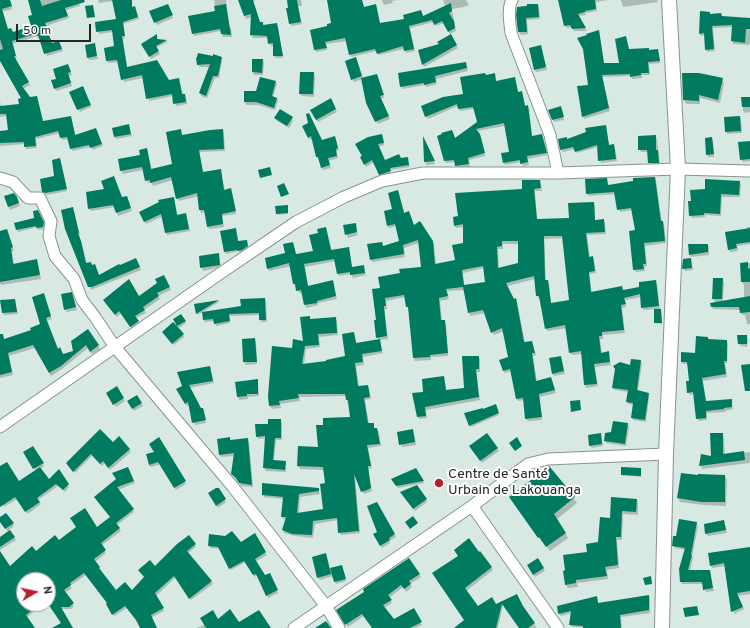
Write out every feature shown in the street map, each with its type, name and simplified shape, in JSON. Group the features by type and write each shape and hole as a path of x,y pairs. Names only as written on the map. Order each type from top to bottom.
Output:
{"street":[{"path":"512,0 509,15 511,33 550,135 558,173"},
{"path":"662,628 666,454 678,169 669,0"},
{"path":"0,427 296,222 344,197 382,181 422,173 558,173 678,169 750,172"},
{"path":"0,178 12,182 28,198 40,198 50,221 49,236 55,256 74,279 82,300 115,348 233,487 326,606 339,628"},
{"path":"294,628 472,506 528,464 548,459 666,454"},
{"path":"472,506 558,628"}],"building":[{"path":"0,0 10,0 12,6 2,9 8,29 11,28 13,32 31,26 28,16 32,15 28,0 40,0 42,6 61,0 84,0 85,2 65,8 68,16 45,23 52,43 59,41 62,49 44,54 38,35 36,36 35,34 12,41 16,56 14,56 29,82 22,86 30,97 37,96 43,121 71,116 75,135 96,128 102,144 90,148 89,145 70,149 67,137 60,138 58,131 35,137 36,146 24,147 24,142 0,143 0,131 8,130 6,114 0,114 0,106 19,104 18,99 21,98 0,61 0,50 3,49 0,39"},
{"path":"112,0 132,0 132,7 135,6 138,17 123,22 125,36 122,36 127,67 157,60 169,80 179,78 182,94 185,94 186,102 173,104 172,94 146,99 142,75 121,80 117,60 106,61 104,48 114,46 112,30 96,32 95,22 116,19"},
{"path":"238,0 253,0 260,22 263,22 263,25 277,23 283,56 273,56 273,43 268,44 267,36 250,35 251,14 244,16"},
{"path":"287,0 297,0 301,22 289,24 286,8 288,8"},
{"path":"327,0 362,0 364,7 376,4 380,23 404,19 403,15 421,10 423,16 451,3 452,11 449,13 454,21 455,28 448,32 442,21 434,25 432,20 409,26 414,49 404,51 403,46 377,54 375,49 349,55 345,38 325,42 327,48 314,50 310,30 327,26 327,24 331,23"},
{"path":"558,0 595,0 596,9 578,14 586,28 572,29 570,25 564,26"},
{"path":"168,4 173,15 154,23 149,11"},
{"path":"226,4 231,35 221,34 220,29 192,34 188,16 215,11 214,6"},
{"path":"527,4 538,4 539,17 526,18 527,32 518,32 516,15 517,7 527,6"},
{"path":"93,5 95,17 87,18 85,6"},
{"path":"700,11 710,12 710,14 721,13 722,16 750,18 750,29 746,29 745,43 731,41 732,25 712,26 714,49 705,50 704,33 699,34"},
{"path":"599,30 604,63 619,63 615,39 626,36 629,49 658,49 660,61 648,62 649,73 641,73 641,75 630,77 630,74 602,75 609,108 582,117 577,86 588,85 583,49 577,38"},
{"path":"157,34 157,39 167,40 156,46 159,51 149,57 141,44"},
{"path":"451,34 457,45 422,65 418,50 439,44 437,42"},
{"path":"95,43 97,56 87,58 85,45"},
{"path":"541,45 546,67 534,70 529,48"},
{"path":"198,53 213,56 213,54 222,57 218,76 213,76 206,96 199,93 210,64 197,65 196,58"},
{"path":"356,57 362,76 351,80 345,61"},
{"path":"252,59 263,59 262,73 252,72"},
{"path":"466,62 467,68 435,76 436,82 424,85 424,83 400,87 398,73"},
{"path":"68,64 71,72 68,73 71,83 54,89 51,80 56,79 53,69"},
{"path":"300,72 314,72 313,94 299,94"},
{"path":"485,73 486,75 495,73 496,81 515,77 518,92 522,91 525,106 528,105 532,136 542,134 547,153 527,156 528,162 520,164 520,160 503,163 501,153 509,152 504,123 476,129 480,134 485,153 468,158 469,164 455,166 454,160 444,161 437,136 442,134 441,133 452,130 455,138 477,122 473,107 458,109 457,104 425,117 421,106 443,97 463,94 460,77"},
{"path":"682,73 699,73 723,78 718,100 699,95 699,101 683,100"},
{"path":"377,74 384,95 380,96 389,116 375,122 366,103 361,78"},
{"path":"260,77 276,81 272,96 277,98 274,108 256,102 244,102 244,91 256,91"},
{"path":"83,86 91,105 77,110 69,92"},
{"path":"741,97 750,97 750,107 742,107"},
{"path":"331,98 336,109 316,120 310,110"},
{"path":"561,106 564,117 552,120 548,110"},
{"path":"280,109 293,117 287,126 274,118"},
{"path":"309,113 322,140 335,136 338,148 336,149 337,156 328,158 330,165 321,168 318,157 316,157 311,136 308,138 302,126 308,123 306,114"},
{"path":"740,116 741,131 725,132 724,117"},
{"path":"129,124 131,134 114,137 112,128"},
{"path":"606,125 609,145 614,144 616,159 598,161 597,145 575,152 573,147 560,150 558,139 567,137 567,139 586,132 585,128"},
{"path":"181,129 182,135 223,129 224,149 199,150 203,172 221,169 224,190 231,188 236,211 222,214 223,224 207,227 204,210 199,210 197,193 176,199 171,177 150,183 150,180 145,181 142,167 120,171 118,159 140,155 139,150 147,148 151,169 172,164 166,132"},
{"path":"382,134 384,143 378,144 385,160 399,154 401,158 408,157 409,165 390,168 391,171 379,175 372,160 364,165 360,157 362,156 355,144 368,137"},
{"path":"656,135 656,150 658,150 659,163 648,163 647,150 638,150 638,136"},
{"path":"423,136 435,161 424,162"},
{"path":"712,137 714,154 706,155 705,138"},
{"path":"750,141 750,159 740,160 738,142"},
{"path":"60,158 67,189 45,193 42,192 40,179 54,176 52,160"},
{"path":"270,167 272,175 260,178 258,170"},
{"path":"114,176 122,197 127,196 131,208 116,213 113,205 88,209 86,192 104,189 101,181"},
{"path":"655,177 665,241 644,243 646,264 643,264 644,269 633,270 629,231 635,230 631,208 617,210 614,192 586,194 585,179 607,178 608,185 633,181 633,178"},
{"path":"705,179 740,181 739,195 721,194 720,214 704,213 704,215 689,216 688,201 691,201 690,190 705,189"},
{"path":"522,180 540,180 541,188 534,189 537,219 569,218 568,203 594,202 595,220 604,219 605,232 586,233 589,257 593,256 595,271 589,272 591,292 622,286 623,290 639,287 639,282 656,280 659,306 641,308 640,294 624,298 626,304 621,305 624,330 602,332 602,336 599,336 601,353 609,351 610,362 594,364 597,384 584,385 581,351 569,353 565,325 545,329 539,296 536,296 534,276 506,283 514,299 516,298 524,342 532,341 535,353 532,353 536,381 551,377 555,390 539,394 542,417 525,419 523,398 516,399 510,369 503,371 499,360 508,357 502,328 491,333 483,310 468,313 463,287 446,289 448,296 439,298 441,320 445,320 448,353 430,355 430,357 413,358 408,307 406,307 404,295 385,298 386,306 384,306 387,336 376,338 374,320 376,320 372,289 380,288 378,277 400,273 399,269 421,267 418,240 403,245 404,254 370,260 367,244 382,242 383,246 399,241 395,224 387,226 384,211 392,209 388,193 398,190 404,213 409,211 414,225 420,221 433,241 435,264 455,260 452,245 463,243 463,224 454,226 453,217 458,216 455,193 522,189","holes":["544,236 562,236 569,300 551,303 548,280 545,280","502,241 518,241 518,263 498,268 497,247 502,246","483,266 485,282 464,285 462,270"]},
{"path":"284,183 289,194 281,197 277,186"},
{"path":"14,193 19,203 8,207 4,196"},
{"path":"174,197 177,215 186,213 189,229 165,233 161,214 144,222 139,212 159,202 158,200"},
{"path":"288,205 288,213 276,214 275,206"},
{"path":"73,207 86,263 91,262 92,265 95,264 99,275 119,264 120,265 136,258 140,267 92,287 88,287 65,229 61,210"},
{"path":"38,210 44,222 43,227 36,228 36,226 16,230 14,223 34,218 33,211"},
{"path":"356,223 357,232 345,235 343,225"},
{"path":"326,227 331,250 349,247 352,267 364,265 365,273 350,275 350,272 337,274 334,259 304,264 308,286 333,280 336,296 317,301 317,303 304,305 301,290 296,291 295,284 293,284 289,263 267,269 265,258 285,253 283,244 293,242 296,254 313,251 309,235 318,233 317,229"},
{"path":"236,228 238,241 247,240 248,246 238,251 224,252 220,231"},
{"path":"750,228 750,242 736,244 737,248 728,250 725,232"},
{"path":"7,229 13,247 11,248 13,264 37,259 40,275 0,282 0,231"},
{"path":"688,244 708,244 708,252 689,255"},
{"path":"219,253 220,265 200,268 199,256"},
{"path":"691,258 692,268 682,269 683,259"},
{"path":"748,262 748,269 750,268 750,282 741,282 740,263"},
{"path":"164,275 170,287 157,293 159,296 143,307 145,310 135,316 139,321 130,327 119,311 115,315 103,300 129,279 139,296 157,283 155,279"},
{"path":"713,278 723,278 722,299 712,299"},
{"path":"72,292 76,307 64,310 61,294"},
{"path":"44,293 51,316 46,318 58,349 60,347 63,354 73,351 71,341 88,329 99,345 90,352 86,345 61,366 49,373 33,345 8,353 12,372 0,375 0,334 3,334 4,339 31,330 30,328 40,324 32,297"},
{"path":"750,296 750,312 740,313 739,307 711,307 710,303"},
{"path":"265,298 266,320 259,320 259,313 229,314 230,321 214,324 213,319 203,320 202,312 241,306 240,299"},
{"path":"15,299 17,312 2,313 0,300"},
{"path":"219,300 196,314 194,304"},
{"path":"654,309 661,309 662,323 654,323"},
{"path":"181,314 186,321 177,326 173,319"},
{"path":"310,316 310,319 336,317 337,333 318,334 319,345 305,346 302,364 326,361 345,356 342,334 354,332 356,343 380,339 382,351 362,354 363,362 355,363 358,386 368,385 370,397 364,398 368,423 374,423 374,428 377,428 380,444 367,445 371,466 368,466 371,488 361,492 354,474 359,531 338,533 337,518 313,521 312,535 292,534 282,530 286,517 281,517 283,497 262,495 262,483 319,488 319,491 299,494 297,513 323,509 320,484 325,483 323,467 297,466 298,446 318,447 316,425 323,425 323,418 350,417 348,400 346,400 345,394 298,394 299,398 279,401 280,405 269,406 268,396 272,346 292,348 293,339 303,341 300,317"},
{"path":"173,322 184,334 172,344 162,332"},
{"path":"737,335 747,335 747,344 738,344"},
{"path":"696,336 708,337 708,339 727,340 727,361 724,361 726,374 702,378 706,401 732,399 732,407 706,411 706,418 696,419 693,392 687,393 686,381 689,381 687,362 681,362 681,352 695,353"},
{"path":"255,338 257,362 243,362 242,339"},
{"path":"462,356 479,356 479,369 476,369 479,397 425,407 426,416 417,417 412,393 423,392 422,379 444,376 446,390 464,388"},
{"path":"561,356 564,371 552,374 549,358"},
{"path":"631,359 641,360 637,390 649,393 645,420 631,418 633,403 626,402 628,390 612,388 615,369 613,366 620,362 630,365"},
{"path":"750,364 750,391 745,391 741,365"},
{"path":"210,366 213,381 189,385 201,408 203,408 206,420 192,423 188,402 185,404 176,389 182,386 177,372"},
{"path":"258,379 258,394 247,394 247,396 237,397 235,382"},
{"path":"117,386 124,398 113,405 106,393"},
{"path":"137,395 142,403 132,409 127,401"},
{"path":"580,400 581,410 571,412 570,401"},
{"path":"496,404 499,413 469,426 464,413 483,409"},
{"path":"268,419 281,419 281,438 275,438 273,460 286,461 285,470 263,468 265,436 256,437 255,424 268,424"},
{"path":"613,421 628,423 625,444 604,441 605,433 611,432"},
{"path":"100,429 113,442 119,436 130,449 108,468 103,461 100,464 91,454 73,472 66,463"},
{"path":"413,429 415,442 399,445 397,432"},
{"path":"487,433 498,448 480,461 469,446"},
{"path":"601,433 602,444 589,446 588,435"},
{"path":"710,433 723,433 723,454 744,451 745,460 699,466 701,454 711,456"},
{"path":"159,437 186,481 174,488 158,462 149,465 146,454 154,452 149,444"},
{"path":"230,437 230,440 248,438 252,485 239,483 231,474 234,453 219,455 217,439"},
{"path":"517,437 522,446 515,451 509,443"},
{"path":"33,446 44,463 33,469 23,452"},
{"path":"7,462 19,481 40,467 49,479 59,469 69,484 63,490 56,484 37,498 40,502 25,512 15,497 0,507 0,466"},
{"path":"549,466 575,497 554,514 566,533 546,547 509,497"},
{"path":"128,467 134,481 117,487 134,509 116,523 120,528 101,543 106,550 94,559 116,590 125,582 132,590 144,577 138,570 150,560 155,566 177,544 189,535 196,544 187,551 212,581 189,599 174,576 155,593 164,608 151,615 157,628 140,628 136,620 125,606 112,615 106,604 107,603 84,573 70,583 71,585 64,590 74,603 69,607 61,607 73,628 52,628 61,623 53,612 56,612 56,572 16,572 16,612 30,612 26,615 35,628 0,628 0,551 10,566 32,546 36,551 55,535 59,540 76,527 70,518 85,508 97,527 110,517 94,497 116,479 112,473"},
{"path":"621,467 641,468 641,476 621,475"},
{"path":"416,468 424,481 396,486 391,479"},
{"path":"681,473 698,475 725,475 725,502 701,502 677,498"},
{"path":"417,485 427,499 413,509 400,492"},
{"path":"216,488 219,488 226,499 216,506 208,493"},
{"path":"611,497 637,499 636,512 622,511 621,537 616,537 618,565 605,567 607,576 576,580 576,583 565,585 563,555 587,552 586,544 598,542 600,517 610,518"},
{"path":"377,502 395,534 389,538 390,540 380,546 373,534 377,532 367,506"},
{"path":"6,513 14,523 5,529 0,522 0,517"},
{"path":"413,516 418,523 410,529 405,522"},
{"path":"679,519 697,522 688,570 710,570 713,588 703,590 702,582 680,582 679,569 685,548 672,546 673,536 676,536"},
{"path":"724,520 726,530 705,534 704,524"},
{"path":"10,530 15,537 0,547 0,537"},
{"path":"232,531 241,542 255,533 266,552 255,559 265,575 270,573 278,590 266,596 256,574 253,575 244,561 229,569 218,547 208,546 209,534 225,536"},
{"path":"469,538 492,567 465,588 478,606 492,597 496,604 517,594 523,606 535,623 528,628 519,628 502,604 496,628 454,628 464,620 432,573 458,556 454,550"},
{"path":"750,547 750,591 737,593 743,607 731,612 724,563 710,566 708,553"},
{"path":"326,553 331,574 317,578 312,557"},
{"path":"409,558 420,574 409,581 411,584 404,589 401,585 388,595 392,600 383,605 394,619 414,608 422,622 410,628 372,628 362,614 345,625 336,610 364,592 363,589"},
{"path":"538,558 544,568 533,575 527,565"},
{"path":"342,565 346,579 334,582 330,568"},
{"path":"651,576 652,584 645,585 643,578"},
{"path":"649,595 649,610 620,615 621,628 583,628 583,626 569,625 571,611 558,614 557,606 597,596 598,603"},
{"path":"697,606 699,615 685,617 683,608"},
{"path":"230,609 239,622 259,610 271,628 206,628 200,618 213,610 218,619"},
{"path":"326,621 331,628 315,628"}],"place":[{"name":"Centre de Santé Urbain de Lakouanga","path":"439,483"}]}
